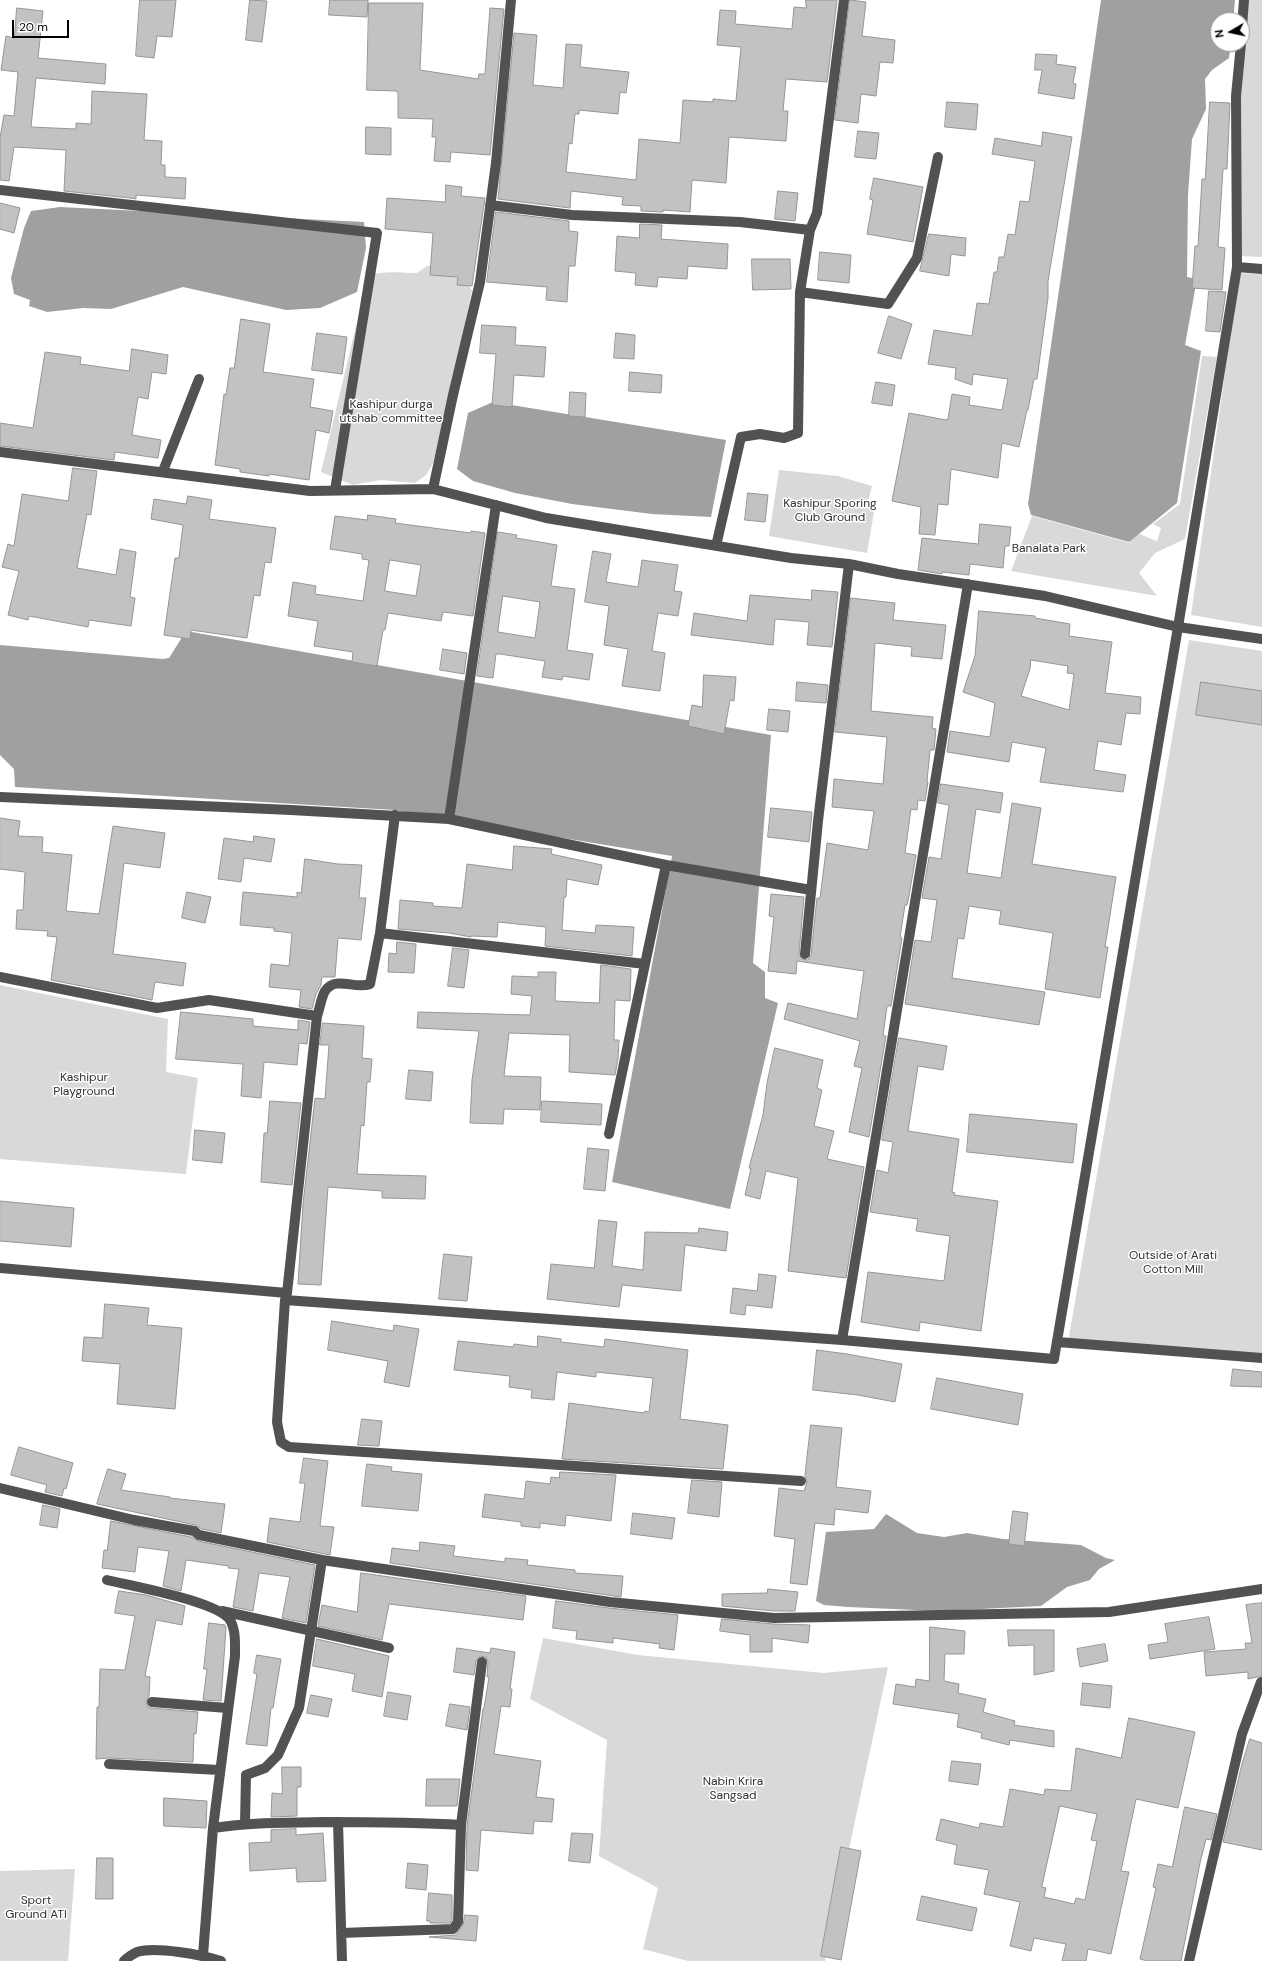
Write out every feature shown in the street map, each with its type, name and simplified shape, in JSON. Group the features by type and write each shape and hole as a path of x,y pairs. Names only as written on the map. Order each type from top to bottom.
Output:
{"street":[{"path":"433,489 453,395 480,282 496,163 511,0"},
{"path":"716,546 741,437 760,434 784,438 798,433 800,292 810,230 816,213 844,0"},
{"path":"1243,12 1244,0"},
{"path":"0,1268 286,1296 842,1340 1054,1359 1178,627 1237,267 1236,96 1239,52"},
{"path":"800,292 888,304 917,258 938,157"},
{"path":"0,190 377,233 335,490"},
{"path":"490,205 572,215 740,222 810,230"},
{"path":"1237,267 1262,269"},
{"path":"163,471 198,379"},
{"path":"0,452 163,471 310,491 433,489 546,518 791,558 849,564 898,574 1045,596 1178,627 1262,640"},
{"path":"449,819 496,505"},
{"path":"805,954 811,890 849,564"},
{"path":"842,1340 968,584"},
{"path":"0,797 394,815 449,819 666,865 811,890"},
{"path":"394,815 380,933 370,984 362,987 341,983 332,984 325,991 317,1016 286,1296 277,1422 281,1442 289,1447 801,1481"},
{"path":"609,1134 666,865"},
{"path":"380,933 645,964"},
{"path":"0,977 157,1008 209,1000 317,1016"},
{"path":"1058,1342 1262,1358"},
{"path":"0,1488 134,1520 194,1531 199,1535 322,1560 610,1602 774,1618 1109,1612 1262,1589"},
{"path":"244,1823 246,1775 265,1768 278,1755 299,1708 322,1560"},
{"path":"107,1580 195,1601 220,1611 389,1648"},
{"path":"203,1955 219,1770 225,1738 227,1708 235,1656 235,1634 230,1619 220,1611"},
{"path":"341,1933 453,1929 458,1922 461,1825 482,1662"},
{"path":"1189,1961 1242,1734 1261,1682"},
{"path":"152,1702 227,1708"},
{"path":"109,1764 219,1770"},
{"path":"338,1822 342,1961"},
{"path":"213,1828 244,1823 415,1822 461,1825"},
{"path":"124,1961 137,1952 156,1950 203,1955 221,1961"}],"green space":[{"path":"1247,0 1262,0 1262,257 1240,256 1241,70 1243,52 1250,52 1250,12 1246,12"},
{"name":"Kashipur durga utshab committee","path":"437,265 449,275 466,281 472,290 444,421 433,463 427,474 415,483 381,480 353,485 321,472 368,276 386,272 417,273 427,266"},
{"path":"1239,273 1262,274 1262,627 1191,615"},
{"name":"Banalata Park","path":"1202,356 1217,357 1185,539 1155,553 1139,573 1157,596 1011,571 1032,516 1130,543 1131,535 1137,533 1157,541 1161,528 1153,524 1180,504"},
{"name":"Kashipur Sporing Club Ground","path":"779,470 838,476 872,486 868,501 874,512 867,553 769,536"},
{"name":"Outside of Arati Cotton Mill","path":"1189,640 1262,651 1262,1355 1067,1348"},
{"name":"Kashipur Playground","path":"0,985 168,1019 166,1072 198,1078 186,1174 0,1159"},
{"name":"Nabin Krira Sangsad","path":"543,1638 638,1655 823,1673 888,1667 825,1961 688,1961 643,1949 658,1888 599,1856 607,1740 530,1699"},
{"name":"Sport Ground ATI","path":"75,1869 68,1961 0,1961 0,1871"}],"shaded area":[{"path":"1101,0 1235,0 1234,12 1210,12 1210,52 1230,52 1229,58 1212,70 1205,79 1206,109 1192,139 1188,195 1187,277 1197,279 1185,345 1201,351 1177,503 1129,542 1031,515 1028,504"},
{"path":"60,207 364,222 366,248 357,292 320,308 286,310 183,287 111,309 83,308 47,312 29,306 30,300 14,294 11,278 24,228 31,211"},
{"path":"493,402 726,440 711,517 652,514 572,504 515,493 473,481 457,469 468,413"},
{"path":"186,631 771,735 753,963 765,972 765,998 778,1003 730,1209 612,1182 672,856 394,810 15,787 14,769 0,755 0,645 163,659 169,658"},
{"path":"886,1514 917,1533 944,1537 967,1533 1003,1539 1081,1545 1106,1558 1115,1560 1099,1569 1090,1580 1067,1587 1041,1606 940,1611 848,1607 824,1605 816,1601 826,1532 874,1529"}],"building":[{"path":"140,0 176,0 172,37 157,36 154,58 136,56"},
{"path":"250,0 267,1 262,42 246,40"},
{"path":"330,0 368,0 367,17 329,15"},
{"path":"806,0 837,0 827,82 786,79 783,111 788,111 786,141 729,137 726,183 692,180 690,212 663,210 663,212 641,211 641,206 622,205 623,197 571,191 570,208 498,199 514,33 537,35 533,85 563,88 566,44 582,45 580,67 629,72 626,93 620,92 618,114 579,110 579,114 575,114 572,144 569,143 566,172 636,180 639,139 680,143 683,100 713,102 713,99 736,101 741,47 717,45 720,10 736,11 735,24 792,29 794,7 806,8"},
{"path":"850,0 866,2 862,36 895,40 893,63 880,62 876,96 861,94 858,123 835,120"},
{"path":"369,3 423,3 420,70 478,79 479,74 485,74 490,8 504,9 490,155 451,152 450,162 434,161 436,137 432,137 433,119 398,118 398,93 396,91 367,90"},
{"path":"17,8 43,11 38,58 106,64 105,84 36,78 31,127 76,129 76,123 91,124 92,91 147,94 144,140 162,141 161,165 165,165 165,177 186,178 185,199 136,195 136,199 64,191 66,150 14,147 9,181 0,180 0,138 4,115 14,116 18,72 1,70 6,36 14,38"},
{"path":"1036,54 1057,55 1056,64 1076,67 1073,83 1076,84 1074,99 1038,93 1042,70 1035,70"},
{"path":"947,102 978,104 976,130 945,127"},
{"path":"1210,102 1230,103 1227,169 1223,169 1218,247 1225,248 1222,290 1192,288 1195,246 1198,246 1202,179 1205,179"},
{"path":"366,127 391,128 391,155 366,154"},
{"path":"858,131 879,133 876,159 855,157"},
{"path":"1043,132 1072,137 1048,281 1048,298 1037,379 1034,379 1019,447 1002,443 998,478 951,469 948,505 938,504 935,535 919,534 921,507 892,501 909,413 946,420 948,419 952,394 970,397 969,405 1002,410 1008,379 973,374 972,385 955,379 956,368 928,364 934,330 972,336 977,303 989,304 994,272 997,272 999,257 1004,257 1008,234 1015,235 1020,201 1029,202 1035,161 992,154 995,138 1041,146"},
{"path":"874,178 923,187 913,242 867,234 873,200 870,199"},
{"path":"446,185 462,187 461,196 485,198 472,286 457,285 458,277 430,275 433,233 385,229 387,198 445,202"},
{"path":"778,191 798,193 795,221 775,219"},
{"path":"0,203 20,208 14,233 0,229"},
{"path":"496,212 569,221 569,231 578,232 575,266 569,266 567,302 546,300 547,287 487,282"},
{"path":"640,224 662,225 661,239 728,244 727,269 688,266 687,279 658,277 657,287 635,285 636,273 615,271 617,236 639,238"},
{"path":"929,234 966,238 965,256 951,254 949,276 920,271"},
{"path":"820,252 851,255 849,283 818,280"},
{"path":"752,259 790,259 791,289 753,290"},
{"path":"1209,291 1226,292 1220,332 1206,331"},
{"path":"889,316 912,324 901,359 878,353"},
{"path":"241,319 270,324 263,372 314,379 310,407 333,411 329,433 316,430 309,480 269,474 269,476 240,472 240,469 215,465 224,394 226,395 230,368 234,368"},
{"path":"482,325 516,327 515,345 546,347 544,377 514,375 512,407 492,405 496,354 480,353"},
{"path":"317,333 347,337 342,374 312,370"},
{"path":"616,333 635,335 634,359 614,358"},
{"path":"132,349 168,355 166,374 152,372 148,399 138,397 132,435 161,440 158,458 115,452 114,460 0,446 0,423 33,428 45,352 81,357 80,364 129,371"},
{"path":"630,372 662,375 661,393 629,391"},
{"path":"876,382 895,385 892,406 872,403"},
{"path":"570,392 586,393 585,417 569,416"},
{"path":"73,468 97,471 91,515 87,514 77,568 116,575 120,549 136,552 130,597 135,598 131,626 89,620 88,627 29,616 28,620 8,615 19,571 2,567 8,544 14,546 22,494 68,501"},
{"path":"748,493 768,495 765,522 745,520"},
{"path":"188,496 212,500 209,519 276,528 271,563 265,562 260,596 254,595 247,638 191,630 190,639 164,635 175,558 179,558 183,525 151,519 154,499 186,504"},
{"path":"368,515 396,519 395,523 471,533 471,531 485,533 473,616 443,612 441,621 388,613 385,630 383,630 377,666 352,662 353,652 314,646 318,621 288,616 293,582 316,586 315,594 363,601 369,560 362,559 362,554 330,549 335,516 367,520","holes":["390,560 421,565 416,596 385,591"]},
{"path":"980,524 1011,527 1009,546 1005,546 1003,568 970,564 969,575 942,572 942,574 918,570 922,538 978,544"},
{"path":"498,532 517,535 516,538 557,545 551,586 575,589 567,650 593,654 589,680 563,676 562,680 542,677 545,661 500,654 496,654 493,678 477,676","holes":["503,596 540,602 535,638 498,632"]},
{"path":"593,551 611,554 606,582 638,587 642,560 678,565 674,591 682,592 678,616 658,613 652,651 665,653 660,691 622,686 628,649 604,645 609,606 585,602"},
{"path":"812,590 838,592 832,647 807,645 809,622 775,619 773,645 691,635 694,613 747,621 750,595 811,600"},
{"path":"851,598 895,603 893,620 946,625 942,659 911,656 912,647 875,643 871,711 933,717 932,728 936,729 934,750 930,750 925,801 918,800 917,810 911,809 905,853 916,855 909,896 907,905 905,905 900,937 902,938 891,1006 887,1006 883,1036 886,1036 869,1137 849,1132 862,1068 854,1066 860,1041 784,1019 788,1003 857,1019 864,971 797,961 796,974 768,971 774,917 769,916 771,894 804,897 799,954 802,959 808,960 811,955 817,898 820,898 827,843 868,850 874,811 832,807 834,779 883,784 887,737 835,732"},
{"path":"979,611 1035,616 1035,618 1070,624 1069,636 1112,642 1105,693 1141,697 1140,714 1126,713 1121,745 1098,741 1094,770 1126,775 1123,792 1040,782 1046,748 1012,742 1009,762 947,752 950,731 990,737 995,703 963,692 975,656","holes":["1031,660 1068,666 1067,673 1074,674 1069,710 1021,696 1030,669"]},
{"path":"443,649 467,653 464,674 440,670"},
{"path":"704,675 736,677 734,701 730,700 724,734 688,726 692,705 702,707"},
{"path":"797,682 828,685 826,703 796,701"},
{"path":"1201,682 1262,691 1262,725 1196,715"},
{"path":"769,709 790,711 788,732 767,730"},
{"path":"941,784 1003,793 1000,813 976,809 967,873 1001,878 1012,803 1041,808 1032,864 1116,877 1105,947 1108,947 1100,998 1045,989 1053,933 999,924 1001,911 969,906 964,939 958,938 952,978 1045,992 1039,1025 905,1004 915,940 931,942 937,900 922,898 929,857 941,859 949,805 938,803"},
{"path":"771,808 812,812 809,842 768,837"},
{"path":"0,818 20,821 18,836 43,837 42,852 72,855 66,911 99,914 113,826 165,833 160,868 124,863 113,954 186,963 183,986 155,982 152,1000 51,980 57,937 47,936 48,931 16,929 17,910 23,910 25,872 0,869"},
{"path":"254,836 275,839 271,862 244,858 241,882 218,879 224,838 253,842"},
{"path":"514,846 552,849 551,854 602,865 598,885 567,879 566,897 564,897 562,930 595,933 596,925 634,927 632,956 545,946 546,927 498,922 497,937 471,937 449,933 398,929 400,900 433,903 433,906 462,908 467,864 512,870"},
{"path":"305,859 338,864 362,865 359,898 366,898 361,940 338,938 335,977 322,977 321,985 316,994 312,1009 299,1007 301,990 269,987 271,964 289,966 292,933 274,931 274,928 240,925 243,892 297,897 297,892 301,893"},
{"path":"187,892 211,897 205,923 182,918"},
{"path":"397,942 416,944 414,973 388,972 389,953 396,954"},
{"path":"453,948 469,950 464,988 448,986"},
{"path":"601,965 631,969 630,1001 615,1000 614,1040 619,1040 615,1075 569,1072 570,1035 509,1033 504,1076 541,1077 540,1110 504,1109 503,1124 470,1123 472,1080 479,1031 417,1028 418,1012 530,1015 532,996 511,994 512,976 538,977 538,972 556,972 555,1001 599,1003"},
{"path":"181,1012 253,1019 253,1026 298,1030 298,1020 310,1022 307,1044 299,1043 297,1065 264,1062 261,1098 241,1096 243,1064 176,1059"},
{"path":"323,1023 364,1026 362,1058 372,1059 370,1082 367,1082 364,1126 361,1125 357,1174 426,1176 425,1199 382,1198 382,1191 328,1187 321,1285 298,1284 303,1204 315,1098 325,1099 329,1045 320,1045"},
{"path":"899,1038 947,1046 943,1070 918,1066 908,1131 959,1139 952,1192 955,1193 954,1195 998,1201 981,1331 920,1322 919,1331 861,1322 868,1272 944,1281 950,1236 916,1231 918,1219 870,1212 877,1170 888,1173 893,1142 882,1140"},
{"path":"775,1048 823,1060 817,1088 822,1090 814,1126 834,1131 827,1159 864,1167 846,1278 788,1271 798,1178 766,1171 760,1199 745,1195 751,1168 749,1168 763,1115 767,1083"},
{"path":"409,1070 433,1072 431,1101 406,1099"},
{"path":"270,1101 301,1103 292,1185 261,1182 264,1133 267,1133"},
{"path":"542,1101 602,1104 601,1125 541,1122"},
{"path":"970,1114 1077,1124 1073,1163 967,1152"},
{"path":"195,1130 225,1133 222,1163 193,1160"},
{"path":"588,1148 609,1150 605,1191 584,1189"},
{"path":"0,1201 74,1208 71,1247 0,1241"},
{"path":"599,1220 617,1222 612,1266 643,1270 645,1232 698,1233 699,1228 728,1232 726,1251 685,1245 681,1291 622,1285 619,1307 547,1299 551,1264 594,1268"},
{"path":"444,1254 472,1257 467,1301 439,1299"},
{"path":"759,1274 776,1276 772,1308 746,1305 745,1315 730,1313 733,1288 757,1291"},
{"path":"105,1304 149,1308 147,1325 182,1328 175,1409 117,1404 120,1364 82,1361 84,1337 102,1338"},
{"path":"332,1321 393,1331 394,1325 419,1329 409,1387 384,1382 388,1361 328,1350"},
{"path":"538,1336 561,1339 561,1342 604,1347 605,1339 688,1350 680,1419 728,1425 723,1469 562,1459 569,1403 644,1413 645,1411 649,1412 653,1378 596,1372 596,1377 557,1372 554,1400 531,1398 532,1390 509,1387 510,1376 454,1370 458,1341 513,1347 514,1344 537,1347"},
{"path":"817,1350 902,1364 895,1402 858,1395 813,1390"},
{"path":"1233,1369 1262,1372 1262,1387 1231,1386"},
{"path":"937,1378 1023,1394 1018,1425 931,1409"},
{"path":"362,1419 382,1421 379,1446 358,1445"},
{"path":"811,1425 842,1428 836,1487 871,1491 868,1513 835,1509 834,1525 815,1523 807,1585 790,1583 795,1539 774,1536 779,1488 804,1491 807,1482 805,1476"},
{"path":"19,1447 73,1463 66,1489 64,1488 62,1496 45,1492 47,1485 11,1475"},
{"path":"304,1458 328,1461 320,1526 334,1527 330,1555 267,1542 270,1518 300,1522 305,1483 300,1483"},
{"path":"367,1464 392,1467 391,1471 422,1474 418,1511 362,1506"},
{"path":"108,1469 126,1474 121,1490 170,1498 225,1504 221,1533 202,1529 195,1525 97,1504"},
{"path":"560,1472 616,1475 611,1521 566,1515 565,1526 540,1523 540,1528 521,1526 521,1522 482,1517 485,1494 524,1499 526,1481 550,1484 551,1477 559,1478"},
{"path":"692,1480 722,1482 719,1517 688,1513"},
{"path":"43,1505 60,1509 57,1528 40,1525"},
{"path":"1013,1511 1028,1513 1024,1546 1009,1544"},
{"path":"633,1513 675,1518 672,1539 631,1534"},
{"path":"111,1521 191,1537 198,1541 315,1565 306,1623 282,1618 290,1577 259,1573 253,1611 233,1607 239,1569 228,1568 229,1566 186,1560 181,1591 163,1586 169,1551 138,1547 135,1572 102,1568 104,1550 107,1550"},
{"path":"420,1542 455,1546 453,1556 505,1562 505,1558 528,1560 527,1565 575,1570 575,1573 623,1576 621,1597 390,1563 392,1548 419,1551"},
{"path":"361,1573 526,1596 523,1620 389,1604 382,1640 318,1626 322,1605 357,1612"},
{"path":"768,1589 798,1592 795,1611 774,1611 722,1606 722,1594 767,1593"},
{"path":"119,1591 146,1595 185,1606 182,1625 156,1620 145,1676 150,1677 149,1696 146,1702 148,1707 151,1708 198,1712 196,1734 194,1733 193,1762 109,1758 96,1759 97,1707 99,1707 100,1669 125,1670 135,1616 115,1613"},
{"path":"556,1601 678,1615 674,1650 659,1648 660,1644 613,1638 613,1643 576,1639 577,1631 553,1628"},
{"path":"1262,1603 1262,1676 1248,1679 1248,1672 1206,1676 1204,1652 1246,1649 1245,1643 1252,1643 1246,1605"},
{"path":"1209,1617 1215,1649 1150,1659 1148,1645 1168,1642 1165,1624"},
{"path":"722,1619 773,1624 810,1625 808,1643 772,1638 772,1652 750,1652 750,1635 720,1631"},
{"path":"209,1623 225,1625 226,1628 221,1701 203,1700 207,1669 204,1669"},
{"path":"930,1627 965,1631 964,1654 945,1654 944,1681 959,1684 958,1693 986,1699 983,1712 1015,1721 1014,1725 1054,1731 1054,1747 1010,1740 1009,1745 981,1738 982,1733 957,1727 959,1714 893,1704 896,1684 915,1687 916,1679 929,1681"},
{"path":"1008,1630 1054,1630 1054,1671 1034,1675 1034,1645 1009,1646"},
{"path":"317,1639 389,1656 382,1697 352,1691 355,1674 313,1666"},
{"path":"1105,1644 1108,1661 1080,1667 1077,1649"},
{"path":"457,1648 490,1653 491,1648 515,1652 510,1689 512,1689 510,1707 501,1706 494,1754 541,1761 536,1797 554,1799 552,1822 534,1821 533,1834 481,1830 478,1871 466,1870 467,1826 483,1709 489,1677 487,1677 488,1662 486,1657 480,1656 476,1661 474,1675 454,1672"},
{"path":"257,1655 281,1659 273,1708 271,1708 267,1746 246,1744 257,1674 254,1673"},
{"path":"1083,1683 1112,1686 1110,1708 1081,1705"},
{"path":"388,1692 411,1696 407,1720 384,1716"},
{"path":"311,1695 332,1699 328,1717 307,1713"},
{"path":"450,1704 470,1707 467,1730 446,1726"},
{"path":"1129,1718 1195,1732 1178,1808 1136,1799 1121,1871 1129,1872 1111,1954 1088,1949 1086,1961 1062,1961 1066,1944 1034,1938 1031,1951 1010,1946 1020,1902 984,1894 989,1870 954,1864 957,1845 936,1840 941,1819 979,1828 980,1823 1003,1827 1010,1789 1044,1795 1045,1789 1071,1791 1076,1748 1121,1758","holes":["1060,1806 1097,1814 1091,1840 1097,1841 1085,1900 1076,1898 1074,1904 1044,1897 1046,1888 1042,1887"]},
{"path":"1250,1739 1262,1743 1262,1850 1223,1842 1242,1764"},
{"path":"952,1761 981,1764 978,1785 949,1781"},
{"path":"282,1767 301,1767 301,1787 297,1787 297,1816 271,1817 272,1793 282,1794"},
{"path":"427,1779 460,1779 457,1806 426,1806"},
{"path":"164,1798 207,1801 206,1828 164,1826"},
{"path":"1185,1807 1217,1814 1211,1840 1206,1839 1200,1863 1181,1961 1148,1961 1140,1959 1156,1888 1153,1887 1158,1864 1172,1867"},
{"path":"296,1829 296,1835 323,1833 326,1881 297,1882 296,1868 250,1871 249,1843 271,1842 271,1830"},
{"path":"572,1833 593,1834 590,1863 569,1861"},
{"path":"841,1847 861,1851 841,1960 821,1956"},
{"path":"97,1858 113,1858 113,1899 96,1899"},
{"path":"408,1863 428,1865 426,1890 406,1888"},
{"path":"429,1893 452,1895 452,1920 450,1923 430,1923 430,1921 427,1921"},
{"path":"922,1896 977,1908 972,1931 917,1920"},
{"path":"465,1915 478,1916 476,1941 429,1937 456,1935 463,1925"}]}
